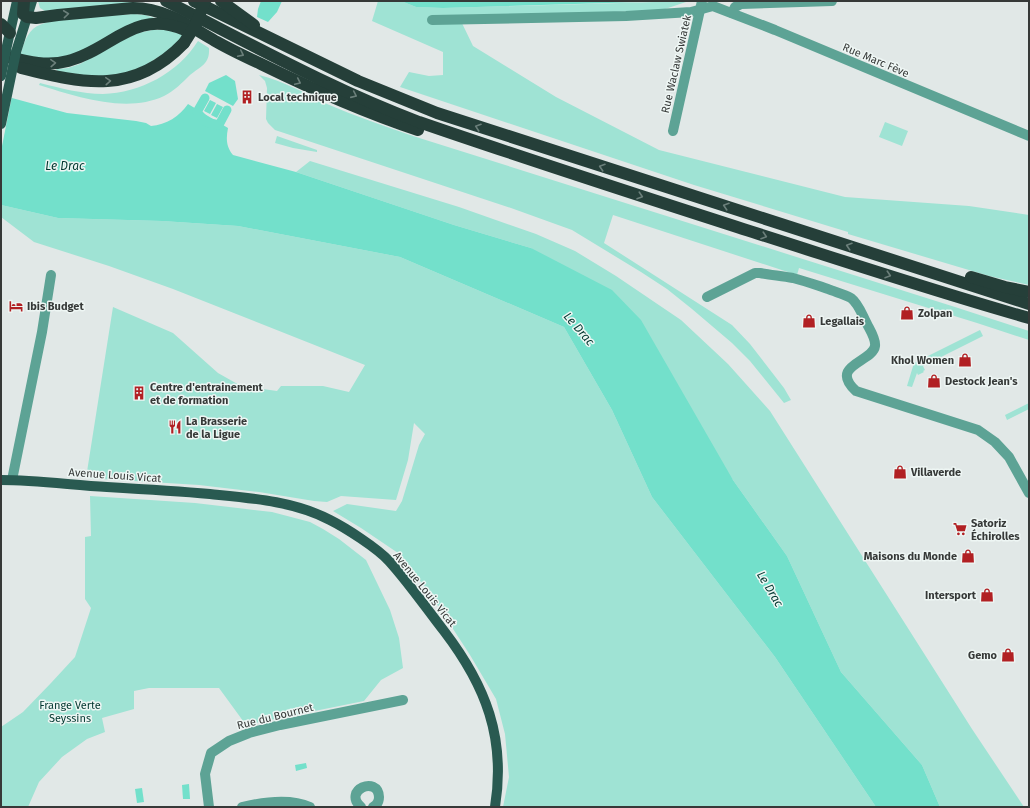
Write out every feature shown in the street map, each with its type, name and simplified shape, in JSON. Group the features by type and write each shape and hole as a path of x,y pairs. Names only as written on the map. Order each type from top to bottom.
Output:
{"highway":[{"path":"24,1 24,14 27,17 36,18 83,12 142,8 178,20 219,43"},
{"path":"166,1 226,32 265,59 335,99 394,122 573,180 590,180 957,297 1029,318"},
{"path":"194,1 235,17 274,40 358,81 438,113 1029,304"},
{"path":"1,62 64,78 92,82 112,81 131,77 159,64 184,42 196,24 205,1"},
{"path":"221,1 235,17"},
{"path":"1,24 10,33"},
{"path":"8,53 36,63 62,63 85,55 130,30 147,25 162,24 178,27 202,38 265,59"},
{"path":"887,258 902,257 1005,287 1029,292"},
{"path":"957,297 972,307 1029,326"}],"main road":[{"path":"1,124 10,33 17,1"},
{"path":"1,76 8,53 22,28 32,1"},
{"name":"Avenue Louis Vicat","path":"1,480 190,492 275,502 316,513 331,520 363,541 388,560 453,642 474,674 486,700 494,728 497,749 498,776 495,807"}],"street":[{"path":"732,13 736,7 741,4 832,1"},
{"path":"432,20 626,16 699,6"},
{"name":"Rue Marc Fève","path":"699,6 712,6 732,13 1029,136"},
{"name":"Rue Waclaw Swiatek","path":"673,131 699,6"},
{"path":"707,297 755,273 760,272 804,281 851,298 858,306 874,338 875,346 872,353 851,366 847,376 852,387 856,391 978,430 996,442 1009,457 1029,492"},
{"path":"12,480 42,332 51,275"},
{"name":"Rue du Bournet","path":"209,807 205,774 211,753 228,741 280,724 403,700"},
{"path":"358,806 356,793 360,788 367,785 374,787 378,792 379,799 373,807"},
{"path":"242,807 273,802 302,803 310,807"}],"green space":[{"path":"38,1 137,1 136,3 45,11 40,8"},
{"path":"378,1 401,1 416,7 443,8 689,1 662,10 460,19 473,46 556,97 659,150 845,197 969,206 1029,215 1029,285 989,276 848,234 848,232 694,185 400,87 409,72 429,76 443,75 443,52 372,21"},
{"path":"134,14 145,15 161,20 58,60 20,57 26,38 33,29 41,24 66,19"},
{"path":"152,30 167,30 184,35 171,49 138,70 105,78 59,73 56,69 68,68 80,64 118,42 138,33"},
{"path":"198,41 209,48 208,58 204,64 171,92 149,101 117,103 101,101 68,94 39,85 40,83 95,94 117,93 131,90 169,72 180,63"},
{"path":"259,75 285,84 348,113 413,136 1029,331 1029,340 799,268 797,275 613,215 604,243 732,325 750,344 784,388 791,400 784,403 750,361 732,343 692,309 667,289 572,230 511,208 275,130 266,119 267,88 265,81"},
{"path":"885,122 908,131 902,146 879,137"},
{"path":"277,136 317,150 317,152 275,143"},
{"path":"310,161 459,207 536,234 575,251 616,276 681,320 728,364 770,411 972,729 1024,807 940,807 922,765 841,672 787,556 733,480 531,248 454,225 296,172"},
{"path":"1,205 58,218 162,221 238,226 400,257 564,327 612,410 652,497 775,657 876,807 503,807 509,777 505,734 496,699 470,655 429,592 398,553 333,511 347,504 396,511 402,501 419,445 425,434 414,423 408,460 396,500 341,496 327,502 199,485 86,478 113,307 173,333 218,373 241,386 277,391 281,386 323,386 349,392 365,365 173,289 109,266 34,242 1,217"},
{"path":"980,330 983,336 923,366 925,370 923,371 924,372 918,375 917,373 912,387 907,386 914,363"},
{"path":"1029,403 1029,409 1007,420 1005,415"},
{"name":"Frange Verte Seyssins","path":"90,496 195,503 272,512 310,522 323,529 339,539 366,560 390,610 399,638 403,668 381,680 364,701 246,725 219,688 149,688 134,691 134,709 102,718 105,732 87,739 62,757 39,782 28,807 1,807 1,727 23,712 75,657 91,608 85,599 85,537 91,536"}],"water":[{"path":"261,1 282,1 277,12 268,22 257,17"},
{"path":"401,1 675,1 443,8 416,7"},
{"path":"226,75 235,81 238,99 233,106 205,91 209,83"},
{"name":"Le Drac","path":"1,95 67,113 136,121 146,123 151,126 167,122 181,112 188,104 228,128 227,142 233,155 296,172 454,225 531,248 612,290 641,320 733,480 787,556 841,672 922,765 940,807 876,807 775,657 652,497 612,410 564,327 400,257 238,226 162,221 58,218 1,205"},
{"path":"202,96 209,99 203,110 197,107"},
{"path":"210,100 216,103 210,114 204,111"},
{"path":"217,104 223,107 217,118 211,115"},
{"path":"224,108 230,111 224,122 219,119"},
{"path":"306,763 307,768 296,771 295,765"},
{"path":"189,784 190,799 183,799 182,785"},
{"path":"142,788 144,802 137,803 135,789"}],"pier":[{"path":"1,93 12,96 1,151"}],"waterway":[{"path":"205,98 197,112 206,122 219,125 227,110"}],"place":[{"name":"Local technique","path":"247,97"},
{"name":"Ibis Budget","path":"16,306"},
{"name":"Zolpan","path":"907,313"},
{"name":"Legallais","path":"809,321"},
{"name":"Khol Women","path":"965,360"},
{"name":"Destock Jean's","path":"934,381"},
{"name":"Centre d'entrainement et de formation","path":"139,393"},
{"name":"La Brasserie de la Ligue","path":"175,427"},
{"name":"Villaverde","path":"900,472"},
{"name":"Satoriz Échirolles","path":"960,529"},
{"name":"Maisons du Monde","path":"968,556"},
{"name":"Intersport","path":"987,595"},
{"name":"Gemo","path":"1008,655"}]}
